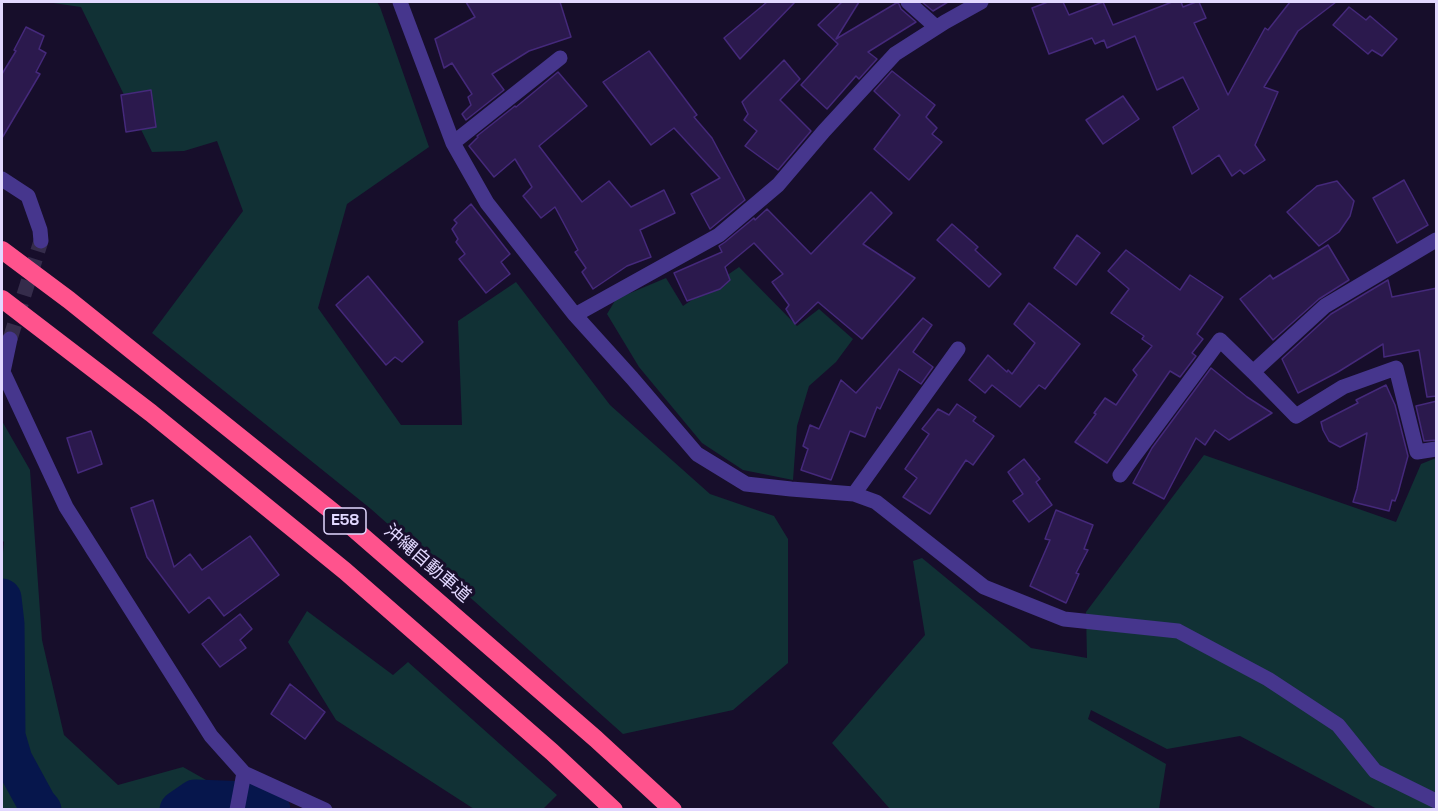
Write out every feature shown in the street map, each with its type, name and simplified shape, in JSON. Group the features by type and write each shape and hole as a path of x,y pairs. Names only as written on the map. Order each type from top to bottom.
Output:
{"highway":[{"name":"沖縄自動車道","path":"2,250 69,300 353,528 596,739 673,810"},
{"name":"E58","path":"2,299 151,412 345,571 552,752 614,810"}],"street":[{"path":"400,2 453,143 487,203 575,315 697,454 746,484 854,494 876,502 984,587 1064,619 1178,631 1268,679 1338,725 1375,771 1437,801"},
{"path":"908,2 936,27"},
{"path":"575,315 719,235 778,185 895,54 936,27 981,2"},
{"path":"453,143 560,58"},
{"path":"2,179 28,196 40,230 40,241"},
{"path":"1253,372 1326,306 1437,240"},
{"path":"10,339 3,372 66,507 211,736 244,774 325,810"},
{"path":"1120,475 1220,340 1296,416 1342,387 1396,368 1417,452 1437,449"},
{"path":"854,494 958,349"},
{"path":"237,810 244,774"}],"green space":[{"path":"46,2 377,2 429,147 347,204 318,308 401,425 462,425 458,321 516,282 610,405 710,494 774,516 788,539 788,663 733,710 623,734 371,509 152,333 243,211 217,141 184,151 152,152 81,7"},
{"path":"739,267 797,326 819,309 853,339 836,362 809,386 797,426 793,480 743,470 702,443 639,367 607,314 616,299 666,278 683,306"},
{"path":"2,421 30,470 42,640 64,735 118,785 183,767 215,785 211,809 2,809 2,563 4,542 2,540"},
{"path":"1204,455 1396,522 1421,464 1436,458 1436,809 1377,809 1240,736 1167,749 1091,710 1088,719 1166,764 1159,809 890,809 832,743 925,635 913,561 922,558 1031,648 1087,658 1086,612"},
{"path":"307,611 393,675 408,662 557,795 543,809 474,809 336,720 288,642"}],"building":[{"path":"466,2 560,2 571,37 529,51 492,74 504,90 466,120 462,114 471,105 468,97 472,94 452,63 444,68 435,39 475,17"},
{"path":"767,2 795,2 740,59 724,38"},
{"path":"842,2 859,2 836,39 898,2 901,9 916,22 868,52 877,59 859,79 856,76 827,109 801,85 838,44 818,25"},
{"path":"922,2 948,2 933,11"},
{"path":"1048,2 1063,2 1069,15 1103,2 1113,25 1172,2 1181,2 1183,7 1199,2 1206,18 1194,23 1228,95 1265,28 1268,30 1290,2 1336,2 1298,31 1264,87 1278,92 1255,145 1265,160 1244,174 1240,170 1232,176 1219,155 1192,174 1173,127 1199,109 1183,77 1157,90 1135,36 1107,48 1104,40 1095,44 1092,38 1049,54 1032,8"},
{"path":"1349,7 1366,20 1370,16 1397,39 1382,56 1372,50 1368,54 1333,25"},
{"path":"26,27 44,36 39,49 46,53 36,72 40,74 2,138 2,74 16,51 14,50"},
{"path":"649,51 697,115 694,117 712,138 745,200 710,229 691,194 720,178 674,128 651,145 603,82"},
{"path":"784,60 800,79 780,100 811,131 778,170 745,146 757,131 744,120 748,114 742,102"},
{"path":"892,71 935,105 926,117 937,128 932,134 942,142 909,180 874,149 900,115 874,91"},
{"path":"558,72 587,106 539,146 582,202 609,181 631,207 664,190 675,213 640,230 651,257 627,266 593,289 582,272 586,268 575,252 578,250 555,207 541,218 523,196 532,187 515,159 494,177 469,146 477,136"},
{"path":"151,90 156,127 126,132 121,95"},
{"path":"1123,96 1139,119 1103,144 1086,120"},
{"path":"1404,180 1428,225 1397,243 1373,198"},
{"path":"1337,181 1354,201 1350,216 1339,232 1319,246 1287,212 1317,186"},
{"path":"871,192 892,213 863,244 915,278 862,339 818,302 795,324 786,309 789,305 772,282 783,274 754,243 725,267 730,280 720,289 687,301 674,273 722,252 719,246 767,209 811,254"},
{"path":"471,204 510,254 501,262 510,274 486,293 459,259 465,254 456,242 458,239 452,229 457,223 454,220"},
{"path":"952,224 978,247 975,250 1001,274 989,287 937,240"},
{"path":"1077,235 1100,253 1076,285 1054,268"},
{"path":"1328,245 1349,280 1319,299 1273,340 1240,299 1270,275 1273,279"},
{"path":"1126,250 1180,290 1190,275 1223,297 1197,334 1203,339 1192,353 1196,356 1180,377 1170,371 1107,463 1075,442 1105,398 1116,405 1137,375 1133,370 1152,346 1142,339 1144,336 1111,313 1129,289 1108,271"},
{"path":"368,276 423,342 402,362 395,357 386,365 336,305"},
{"path":"1388,280 1392,297 1437,288 1437,396 1427,397 1419,350 1384,357 1383,344 1298,393 1282,359 1331,314"},
{"path":"1029,303 1080,344 1045,389 1039,385 1020,407 992,385 985,393 969,380 988,355 1012,374 1035,343 1014,324"},
{"path":"923,318 932,325 913,352 933,367 921,384 899,369 880,409 877,407 865,437 850,431 831,480 801,470 808,449 803,446 810,425 819,429 841,380 856,393"},
{"path":"1211,368 1247,397 1272,413 1229,440 1215,430 1205,445 1196,438 1164,499 1133,483 1152,448"},
{"path":"1386,385 1395,405 1408,456 1398,493 1395,501 1392,500 1389,511 1353,502 1367,433 1340,447 1329,441 1321,422 1358,403 1356,400"},
{"path":"1437,401 1437,440 1424,441 1416,406"},
{"path":"957,404 976,417 973,421 994,436 973,465 966,460 930,514 903,497 917,478 905,469 929,434 922,429 938,409 949,415"},
{"path":"91,431 102,464 78,473 67,438"},
{"path":"1024,459 1040,479 1036,482 1052,505 1029,522 1013,501 1023,494 1008,472"},
{"path":"153,500 174,567 190,554 202,570 250,536 279,575 224,616 209,597 189,613 147,557 131,508"},
{"path":"1056,510 1093,525 1084,549 1088,550 1076,573 1079,574 1066,603 1030,586 1050,540 1045,539"},
{"path":"240,614 252,629 240,640 246,648 220,667 202,644"},
{"path":"290,684 325,712 305,739 271,714"}],"waterway":[{"path":"2,598 5,624 6,736 13,760 42,810"},
{"path":"179,810 195,799 249,801 271,810"}],"tunnel":[{"path":"10,339 41,241"}]}
